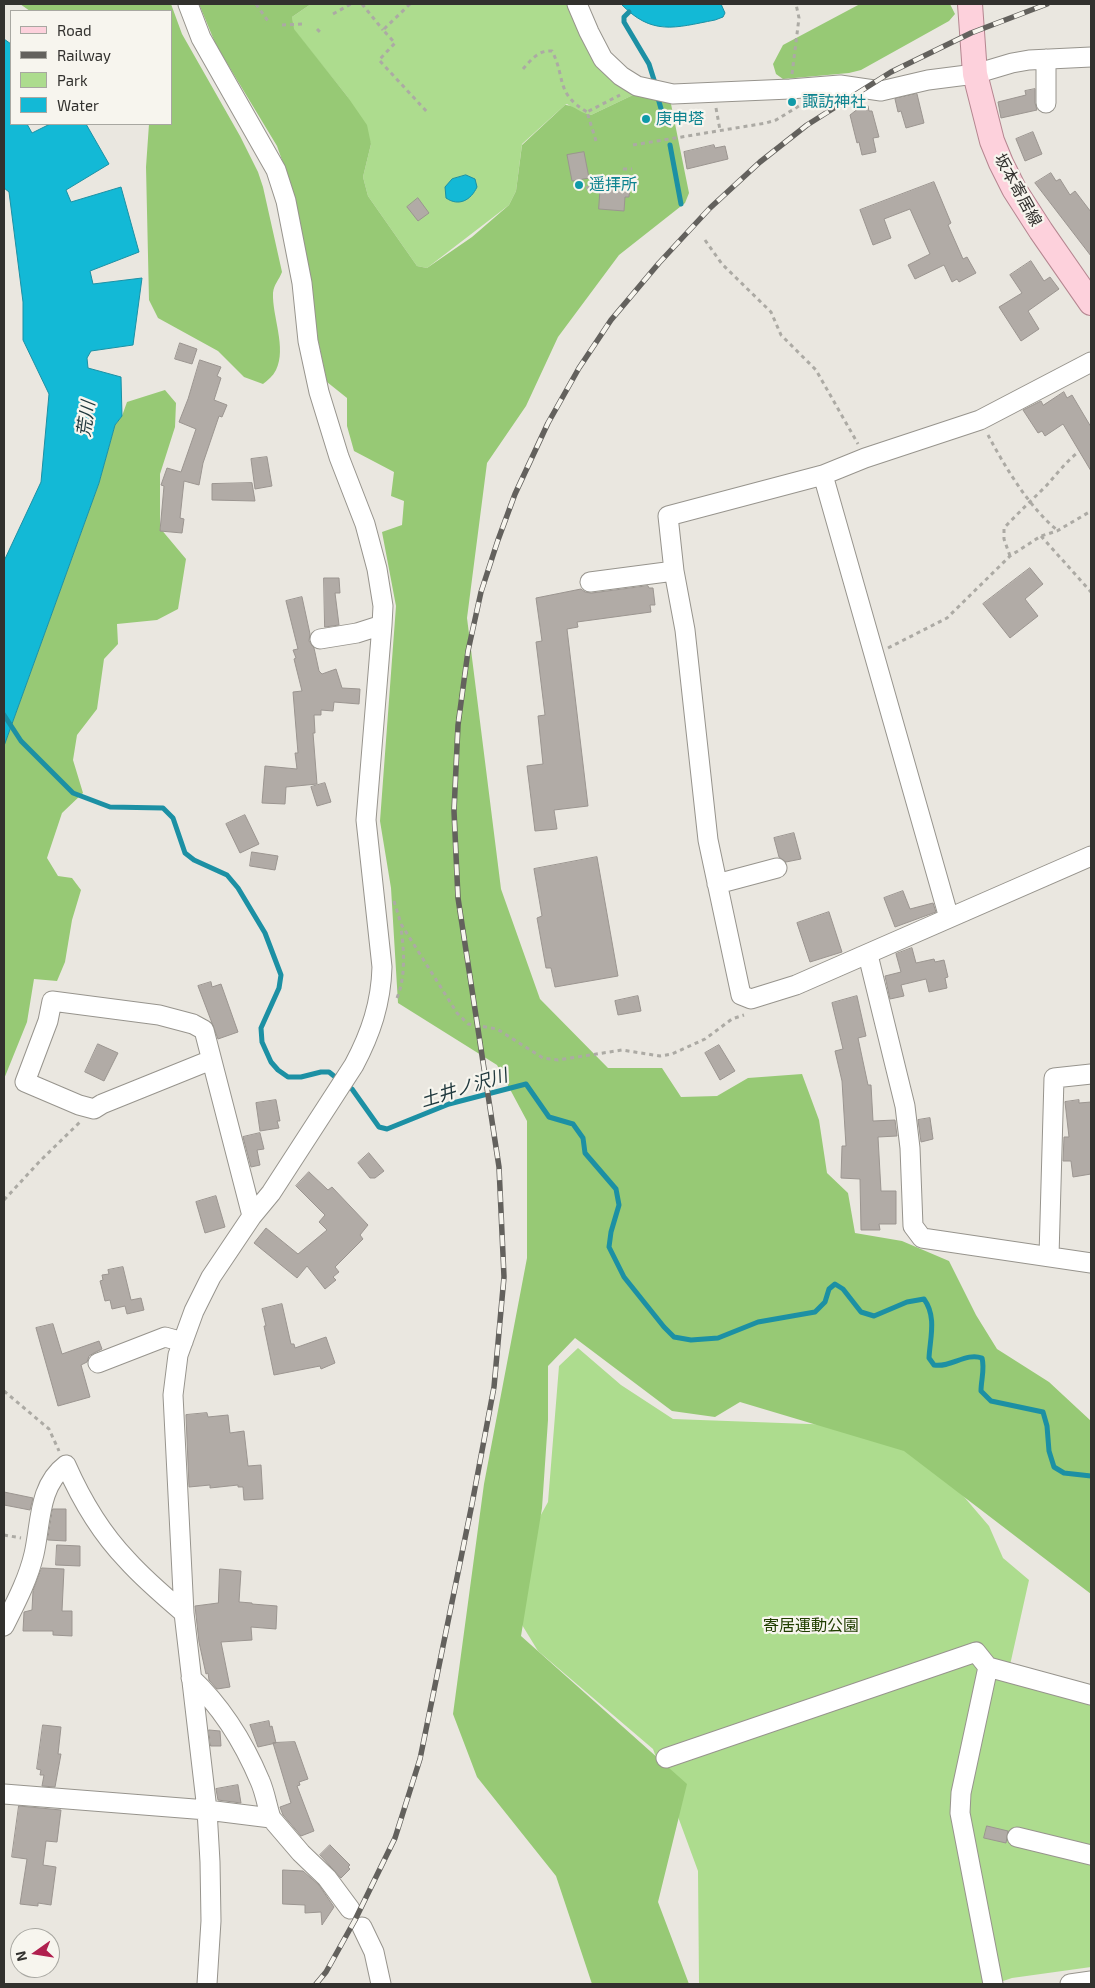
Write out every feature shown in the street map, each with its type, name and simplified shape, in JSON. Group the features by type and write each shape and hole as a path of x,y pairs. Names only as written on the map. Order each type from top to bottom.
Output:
{"main road":[{"name":"坂本寄居線","path":"970,4 976,74 992,140 1001,163 1041,231 1091,303"}],"street":[{"path":"188,4 201,38 276,170 284,194 302,283 308,342 319,392 339,457 365,524 375,560 383,606 366,820 382,967 381,990 376,1014 366,1042 354,1065 271,1194 252,1216 211,1277 194,1311 178,1355 173,1395 184,1613 207,1810 211,1921 206,1984"},
{"path":"577,4 588,32 603,59 621,76 637,86 673,94 790,90 818,86 848,85 876,91 928,80 976,74 1012,63 1091,57"},
{"path":"1046,59 1046,103"},
{"path":"1091,362 980,420 865,458 823,475 668,516 674,571 685,630 708,840 740,995 751,999 796,985 1091,856"},
{"path":"823,475 949,918"},
{"path":"590,582 674,571"},
{"path":"320,639 357,633 382,625"},
{"path":"717,884 778,868"},
{"path":"868,955 905,1106 910,1148 913,1226 922,1238 1091,1263"},
{"path":"211,1060 102,1104 94,1109 78,1105 25,1082 48,1021 52,1001 159,1015 193,1024 204,1030 252,1216"},
{"path":"1049,1256 1054,1078 1091,1074"},
{"path":"98,1363 165,1337 183,1342"},
{"path":"4,1623 19,1596 34,1555 48,1487 56,1473 66,1466 93,1516 126,1559 184,1613"},
{"path":"666,1758 976,1652 988,1666 1091,1695"},
{"path":"988,1666 961,1793 960,1813 993,1984"},
{"path":"191,1678 208,1695 241,1743 261,1782 271,1818 301,1853 327,1878 350,1910"},
{"path":"4,1794 207,1810 271,1818"},
{"path":"1017,1837 1091,1855"},
{"path":"362,1927 374,1952 381,1984"},
{"path":"1070,1984 1091,1981"}],"path":[{"path":"256,4 268,21"},
{"path":"333,14 350,4"},
{"path":"362,4 395,43 379,60 428,113"},
{"path":"384,30 410,4"},
{"path":"790,90 799,18 796,4"},
{"path":"282,25 304,24"},
{"path":"523,69 539,54 546,51 552,52 562,88 576,106 587,112 596,141"},
{"path":"587,112 637,86"},
{"path":"634,145 776,120 809,101 818,86"},
{"path":"714,93 720,130"},
{"path":"623,169 632,170"},
{"path":"578,189 591,186"},
{"path":"705,240 722,264 771,312 781,335 816,370 865,458"},
{"path":"980,420 1029,501 1042,518 1057,531"},
{"path":"1010,556 1004,539 1004,528 1047,485 1063,465 1076,454"},
{"path":"874,655 947,618 1010,556 1041,536 1057,531 1091,511"},
{"path":"1041,536 1091,592"},
{"path":"391,893 401,924 465,1022 497,1029 544,1058 558,1060 622,1050 660,1056 672,1054 705,1039 732,1019 748,1013"},
{"path":"4,1200 40,1161 94,1109"},
{"path":"4,1391 49,1430 66,1466"}],"green space":[{"path":"20,4 171,4 182,34 240,136 258,172 263,187 282,272 273,293 280,342 279,361 276,370 263,384 244,377 218,351 158,318 149,300 146,167 149,125 172,125 172,10 29,10"},
{"path":"199,4 311,4 292,17 294,29 347,96 367,125 371,144 363,177 368,196 417,266 427,268 472,237 509,205 516,191 522,145 565,105 591,115 633,95 665,99 671,104 689,193 685,203 619,255 558,337 526,406 487,463 467,618 501,889 540,999 608,1068 662,1068 681,1097 717,1096 748,1078 802,1074 819,1120 827,1173 848,1193 855,1233 902,1241 949,1261 976,1315 997,1349 1049,1382 1091,1421 1091,1594 904,1451 740,1402 715,1417 672,1411 575,1338 548,1366 548,1420 542,1508 521,1636 687,1784 658,1902 689,1984 592,1984 556,1876 477,1777 453,1714 484,1484 527,1258 527,1121 497,1065 398,1003 391,888 380,821 396,606 382,532 402,525 404,501 391,496 394,472 354,451 347,426 347,398 327,382 318,340 308,263 289,180 277,146 216,45"},
{"path":"311,4 569,4 622,86 633,95 591,115 583,114 567,104 565,105 522,144 516,191 509,205 427,268 417,266 368,196 363,177 371,144 347,96 293,29 292,17"},
{"path":"860,4 950,4 955,14 949,21 861,70 849,73 783,79 776,74 773,64 783,45"},
{"path":"165,390 176,403 175,427 160,474 160,528 186,559 178,609 157,620 117,624 118,644 104,659 97,709 77,735 73,760 83,793 62,813 47,858 58,876 72,878 81,890 72,920 65,962 57,981 34,979 27,1022 4,1079 4,746 99,483 115,425 122,416 127,402"},
{"name":"寄居運動公園","path":"578,1348 621,1385 673,1419 863,1426 936,1464 989,1526 1003,1558 1029,1580 1008,1674 1091,1699 1091,1967 1012,1978 994,1984 699,1984 698,1871 653,1749 538,1651 516,1615 520,1553 548,1502 559,1366"}],"water":[{"path":"621,4 721,4 725,13 723,17 715,20 664,27 643,21"},
{"name":"荒川","path":"4,39 10,43 10,125 28,125 32,133 48,125 87,125 109,164 66,190 71,202 121,187 139,252 90,271 93,284 142,278 133,345 91,351 87,358 88,368 121,377 122,416 115,425 99,483 4,746 4,561 41,482 49,394 23,340 23,302 9,192 4,188"},
{"path":"466,175 475,179 477,187 468,199 455,202 446,198 445,187 452,179"}],"building":[{"path":"1035,89 1037,110 1001,118 998,102 1026,95 1025,91"},
{"path":"917,94 924,123 906,128 901,111 898,112 895,99"},
{"path":"868,106 869,111 872,111 879,137 873,138 876,152 862,155 850,115 859,108"},
{"path":"1033,132 1042,154 1025,161 1016,139"},
{"path":"714,145 715,148 725,146 728,159 687,169 684,152"},
{"path":"584,152 589,178 572,181 567,155"},
{"path":"1051,173 1056,181 1060,179 1070,195 1075,191 1091,212 1091,256 1035,183"},
{"path":"601,181 630,183 629,197 625,197 624,211 599,209"},
{"path":"934,182 951,223 948,225 963,259 967,257 976,273 959,282 957,279 952,282 944,265 915,279 908,265 930,254 910,209 884,219 891,238 873,245 860,210"},
{"path":"418,198 429,213 418,221 407,207"},
{"path":"1031,261 1044,281 1050,277 1059,289 1028,311 1039,329 1021,341 999,307 1022,293 1010,275"},
{"path":"180,343 197,349 192,364 175,359"},
{"path":"200,360 221,367 217,376 221,378 214,400 227,405 222,417 219,416 203,463 199,485 184,481 180,518 184,519 182,533 160,531 164,486 161,485 167,468 181,472 196,429 179,422"},
{"path":"1064,392 1067,398 1072,395 1091,427 1091,471 1063,424 1045,436 1042,431 1038,433 1023,410 1041,401 1043,405"},
{"path":"267,457 272,486 255,489 251,459"},
{"path":"252,483 255,501 212,500 212,484"},
{"path":"1030,568 1043,584 1025,599 1038,616 1010,638 983,604"},
{"path":"324,578 339,578 340,593 335,593 339,625 325,627"},
{"path":"648,586 653,588 655,605 650,605 651,612 577,622 578,627 567,629 588,806 554,810 557,829 535,831 527,766 543,764 538,716 545,715 536,642 542,641 536,598 581,589 591,593"},
{"path":"302,597 310,634 309,641 314,648 319,671 322,674 336,669 342,688 360,689 359,704 334,702 333,711 321,710 321,715 314,715 315,733 313,733 317,784 286,787 285,804 262,803 265,766 297,769 295,753 298,753 293,692 302,691 293,650 298,649 286,601"},
{"path":"325,783 331,802 317,806 311,787"},
{"path":"245,815 259,844 240,853 226,824"},
{"path":"794,833 801,859 786,862 779,857 774,838"},
{"path":"252,852 278,856 275,870 250,866"},
{"path":"597,857 618,976 555,987 551,968 546,968 537,918 542,916 534,869"},
{"path":"903,891 910,909 933,903 936,912 895,927 884,898"},
{"path":"829,912 842,952 810,962 797,923"},
{"path":"912,948 916,963 934,959 935,962 944,960 948,977 945,978 947,988 929,992 926,979 901,985 904,996 890,999 885,976 901,972 896,954"},
{"path":"211,982 212,987 221,984 238,1032 218,1039 198,986"},
{"path":"638,996 641,1011 618,1015 615,1001"},
{"path":"857,996 866,1036 858,1038 868,1085 871,1085 873,1121 895,1120 897,1136 878,1137 881,1191 896,1191 896,1224 879,1224 880,1230 861,1230 860,1179 841,1178 842,1146 846,1146 842,1081 835,1051 843,1049 832,1003"},
{"path":"98,1044 118,1053 104,1081 85,1072"},
{"path":"719,1045 735,1071 720,1080 705,1053"},
{"path":"276,1100 280,1121 277,1121 279,1128 260,1131 256,1103"},
{"path":"1079,1100 1079,1103 1091,1102 1091,1174 1073,1177 1071,1161 1063,1161 1064,1137 1069,1137 1065,1102"},
{"path":"930,1118 933,1139 921,1142 918,1120"},
{"path":"260,1133 264,1149 257,1150 260,1165 251,1167 243,1137"},
{"path":"369,1153 384,1171 375,1178 370,1178 358,1163"},
{"path":"309,1172 328,1190 332,1187 368,1225 360,1235 363,1239 335,1267 339,1272 333,1277 336,1280 325,1289 307,1266 297,1278 254,1243 266,1228 298,1254 327,1230 319,1222 325,1215 296,1186"},
{"path":"216,1196 225,1227 205,1233 196,1202"},
{"path":"123,1267 131,1300 141,1298 144,1310 127,1314 125,1306 112,1309 110,1300 105,1301 100,1281 103,1280 102,1275 109,1274 108,1270"},
{"path":"282,1304 291,1344 294,1344 295,1348 326,1337 335,1363 321,1369 320,1366 274,1375 262,1309"},
{"path":"53,1324 62,1354 99,1341 102,1349 89,1356 87,1362 81,1365 90,1397 58,1406 36,1328"},
{"path":"207,1413 208,1417 228,1415 230,1433 244,1431 248,1466 261,1465 263,1499 244,1500 243,1487 238,1487 238,1485 210,1488 210,1485 189,1487 186,1415"},
{"path":"4,1492 33,1498 30,1510 4,1505"},
{"path":"53,1509 66,1509 66,1541 48,1540"},
{"path":"57,1545 80,1546 80,1566 56,1565"},
{"path":"42,1568 64,1569 62,1611 72,1611 72,1636 53,1635 53,1631 23,1631 24,1612 32,1610 33,1591"},
{"path":"220,1569 241,1571 239,1602 277,1606 276,1629 251,1627 252,1640 221,1642 230,1687 217,1689 209,1680 208,1673 206,1674 199,1642 195,1606 218,1603"},
{"path":"269,1721 276,1743 258,1747 250,1725"},
{"path":"43,1725 61,1727 58,1754 61,1754 55,1787 42,1786 44,1775 40,1775 41,1770 37,1769"},
{"path":"209,1730 220,1731 221,1746 211,1746"},
{"path":"295,1742 308,1779 299,1782 300,1785 297,1786 314,1831 301,1836 283,1815 280,1807 291,1803 273,1743"},
{"path":"238,1785 241,1803 218,1800 216,1789"},
{"path":"19,1806 61,1810 57,1842 46,1841 43,1865 56,1867 51,1905 38,1903 38,1906 20,1904 27,1859 12,1857"},
{"path":"987,1826 1008,1831 1006,1843 984,1838"},
{"path":"330,1845 350,1865 348,1867 350,1869 341,1878 320,1855"},
{"path":"283,1870 303,1871 319,1885 334,1907 322,1925 321,1912 305,1913 305,1905 283,1904"}],"waterway":[{"path":"629,12 624,17 624,22 649,64 655,83"},
{"path":"658,98 665,123"},
{"path":"670,145 681,204"},
{"name":"土井ノ沢川","path":"4,715 21,741 73,793 110,807 163,808 173,818 185,853 194,860 227,875 238,888 265,933 281,975 279,988 261,1028 262,1042 271,1062 288,1077 301,1077 329,1072 339,1080"},
{"name":"土井ノ沢川","path":"346,1085 352,1089 379,1127 387,1129 449,1104 526,1084 549,1117 573,1124 583,1138 585,1153 616,1189 619,1205 611,1232 609,1247 624,1277 674,1337 691,1340 718,1338 758,1322 815,1312 825,1302 829,1289 835,1284 843,1289 861,1312 874,1316 907,1302 924,1299 932,1320 929,1358 934,1365 946,1364 970,1357 982,1358 981,1391 991,1401 1043,1412 1047,1426 1049,1451 1054,1467 1064,1473 1091,1476"}],"railway":[{"path":"316,1984 326,1972 355,1920 395,1838 420,1759 494,1387 504,1277 499,1167 458,898 454,811 458,725 468,651 481,592 498,540 515,494 548,423 579,368 611,320 659,263 710,208 760,162 807,125 891,72 971,33 1047,4"}],"place":[{"name":"諏訪神社","path":"792,102"},
{"name":"庚申塔","path":"646,119"},
{"name":"遥拝所","path":"579,185"}]}
